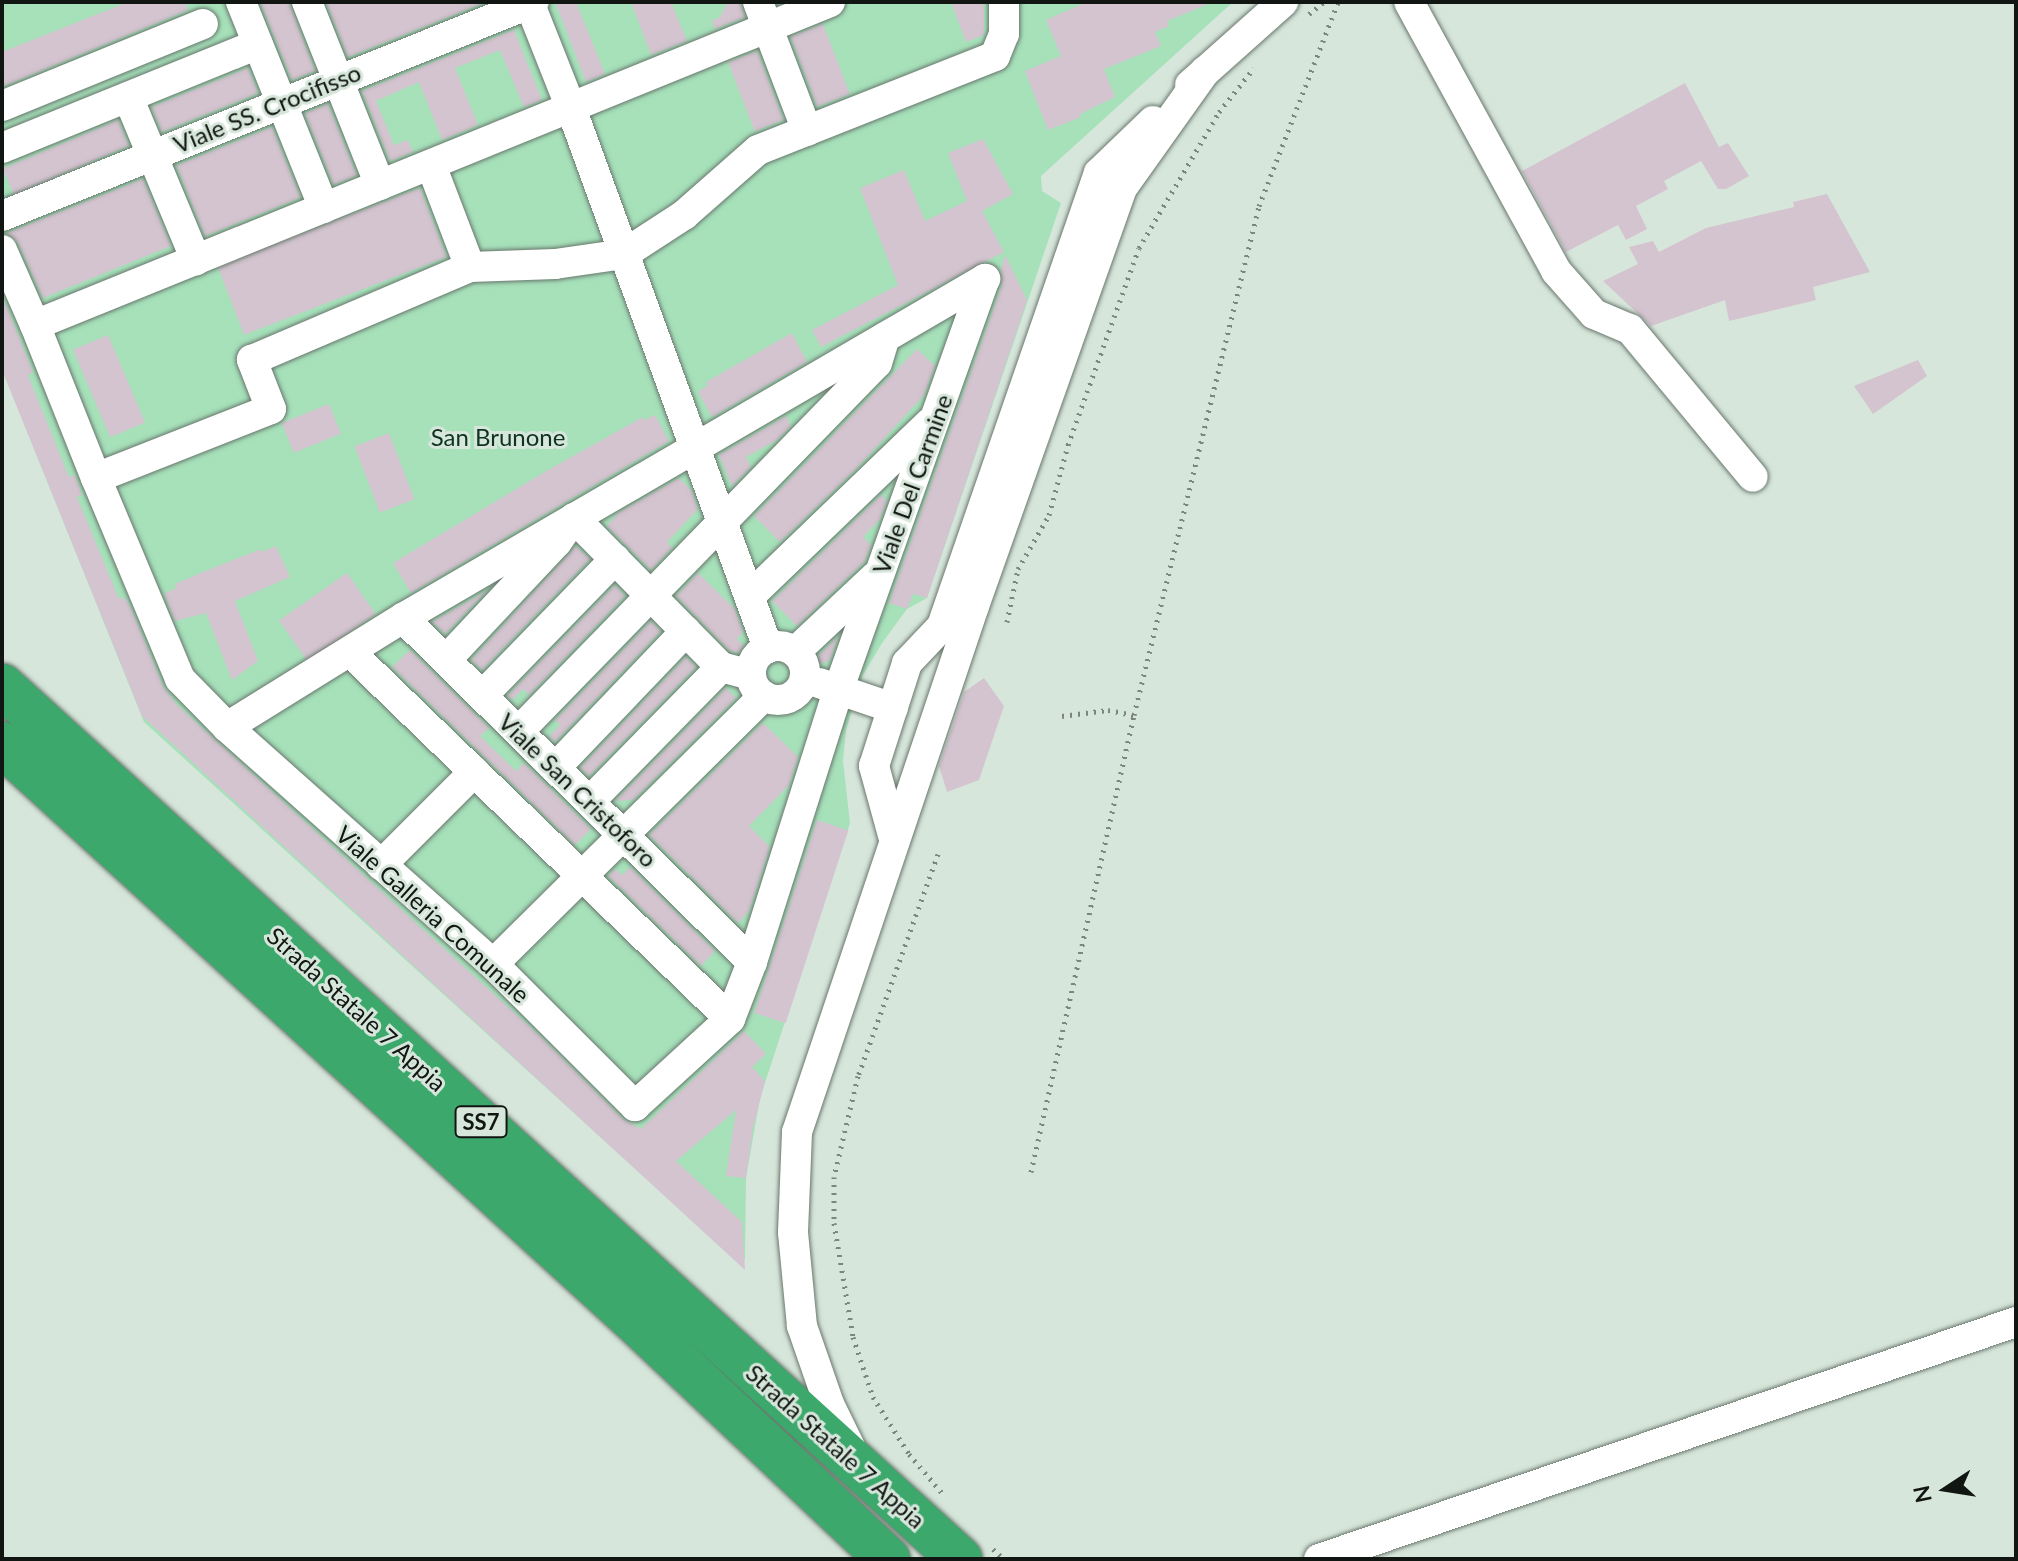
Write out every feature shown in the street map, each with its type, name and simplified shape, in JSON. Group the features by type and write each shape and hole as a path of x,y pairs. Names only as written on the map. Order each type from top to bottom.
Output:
{"highway":[{"name":"Strada Statale 7 Appia","path":"2,686 858,1466 972,1549"},
{"name":"Strada Statale 7 Appia","path":"2,744 634,1320 888,1559"}],"street":[{"path":"241,2 324,208"},
{"path":"307,2 380,185"},
{"path":"35,325 571,108 763,15 830,2"},
{"path":"96,478 271,409 252,360 470,267 555,264 624,254 684,215 758,150 995,56 1004,34 1004,2"},
{"path":"1409,2 1556,271 1594,314 1630,329 1753,477"},
{"path":"531,3 750,596 789,660 788,698 721,667 574,518"},
{"name":"Viale SS. Crocifisso","path":"2,216 281,101 531,3"},
{"path":"894,839 874,766 907,663 942,626 1099,173 1205,71 1292,11"},
{"path":"763,15 807,131"},
{"path":"2,106 203,24"},
{"path":"2,148 258,44"},
{"path":"858,1466 829,1404 802,1326 793,1232 797,1132 894,839 1122,188 1205,71"},
{"path":"128,97 196,260"},
{"path":"431,165 470,267"},
{"name":"Viale Galleria Comunale","path":"2,250 180,679 227,727 493,964 635,1106 730,1019"},
{"name":"Viale Del Carmine","path":"730,1019 752,962 839,688 985,279 885,337"},
{"path":"227,727 403,618 885,337"},
{"path":"519,731 877,363 885,337"},
{"path":"750,596 937,416"},
{"path":"446,660 557,542 574,518"},
{"path":"482,696 615,559"},
{"path":"789,660 879,573"},
{"name":"Viale San Cristoforo","path":"403,618 752,962"},
{"path":"556,767 686,631"},
{"path":"350,652 730,1019"},
{"path":"493,964 625,836 758,685 756,659 789,660 839,688 893,708"},
{"path":"590,801 721,667"},
{"path":"381,865 474,772"},
{"path":"1319,1559 2016,1322"}],"path":[{"path":"1292,11 1324,2"},
{"path":"1031,1172 1134,715 1259,206 1338,2"},
{"path":"1007,622 1018,569 1049,515 1068,445 1139,248 1219,112 1259,61"},
{"path":"1062,716 1108,710 1134,715"},
{"path":"938,854 858,1076 834,1177 834,1223 853,1337 873,1397 909,1454 944,1495"},
{"path":"972,1549 1004,1559"}],"green space":[{"name":"San Brunone","path":"2,2 1233,2 1041,176 1042,191 1061,203 927,598 907,609 882,643 863,675 846,730 843,761 850,823 760,1098 746,1178 745,1259 740,1264 144,722 2,369"}],"building":[{"path":"128,2 185,2 188,10 2,87 2,52"},
{"path":"260,2 289,2 315,71 292,80"},
{"path":"326,2 486,2 348,57"},
{"path":"555,2 576,2 605,74 586,82"},
{"path":"631,2 671,2 687,41 651,55"},
{"path":"728,2 740,2 745,17 715,29 712,21 720,17"},
{"path":"951,2 984,2 984,35 966,42"},
{"path":"1087,2 1213,2 1167,21 1169,26 1155,32 1161,46 1104,69 1115,97 1080,114 1081,117 1048,130 1025,71 1061,56 1046,20"},
{"path":"823,24 850,94 817,107 790,37"},
{"path":"514,30 542,100 524,107 500,50 455,68 478,125 442,140 419,82 376,101 394,145 408,140 413,152 390,161 362,91"},
{"path":"757,51 784,120 755,131 728,62"},
{"path":"248,68 258,93 162,132 152,107"},
{"path":"1685,83 1719,147 1728,143 1749,176 1726,189 1718,189 1701,161 1664,181 1668,189 1636,206 1647,229 1626,240 1618,225 1566,252 1522,171"},
{"path":"328,104 357,175 334,185 305,113"},
{"path":"118,120 129,146 14,195 3,169"},
{"path":"272,127 300,197 205,236 177,166"},
{"path":"983,139 1013,194 982,211 1004,252 821,347 812,330 898,285 860,188 904,170 925,221 967,201 948,153"},
{"path":"143,179 171,246 43,298 18,243 7,233"},
{"path":"420,188 447,257 244,335 217,266"},
{"path":"1827,194 1870,272 1813,287 1816,300 1729,321 1725,300 1651,326 1603,281 1638,264 1629,247 1653,241 1659,252 1706,228 1794,207 1793,202"},
{"path":"1005,255 1027,300 927,598 913,594 907,609 889,603 1002,285 1001,270"},
{"path":"2,295 33,372 28,375 69,477 75,475 82,495 77,497 119,599 124,597 131,608 163,686 176,704 540,1036 623,1119 641,1129 744,1031 766,1054 752,1067 765,1081 753,1128 746,1178 726,1176 736,1110 676,1161 742,1222 745,1270 142,716 2,370"},
{"path":"792,333 807,362 712,417 698,392 708,385 706,382"},
{"path":"108,335 145,422 110,437 73,350"},
{"path":"917,349 935,366 924,395 855,470 780,542 754,516"},
{"path":"1918,360 1927,376 1873,414 1854,386"},
{"path":"329,404 341,434 294,453 282,423"},
{"path":"655,415 669,441 411,593 393,563 548,470 643,417 644,420"},
{"path":"786,416 791,426 777,440 746,457 751,467 732,486 719,455"},
{"path":"389,433 414,499 380,513 354,446"},
{"path":"679,478 692,491 698,509 667,542 672,548 651,570 607,526 618,513"},
{"path":"881,495 887,501 880,519 863,537 871,545 865,561 797,626 772,601"},
{"path":"276,546 290,577 235,601 258,661 232,680 206,613 175,621 164,594 176,588 175,584 203,572"},
{"path":"576,546 590,559 482,670 471,660"},
{"path":"347,573 376,614 308,662 279,621"},
{"path":"698,573 735,609 743,632 737,639 744,646 738,653 730,651 676,596"},
{"path":"615,585 625,596 529,695 523,689 512,700 507,696"},
{"path":"488,590 445,634 432,622"},
{"path":"651,621 661,631 555,742 549,736 560,725 555,720"},
{"path":"838,636 830,660 821,664 818,656"},
{"path":"410,650 489,728 480,736 516,771 524,763 591,829 575,845 392,667"},
{"path":"686,657 696,667 589,776 580,768"},
{"path":"984,678 1004,706 979,780 947,792 939,766 964,692"},
{"path":"726,688 736,698 633,800 615,801"},
{"path":"763,723 798,757 789,785 749,826 770,847 749,911 738,923 649,835"},
{"path":"817,820 848,830 786,1023 754,1013"},
{"path":"630,867 715,951 701,966 608,876 615,869 622,875"}]}
